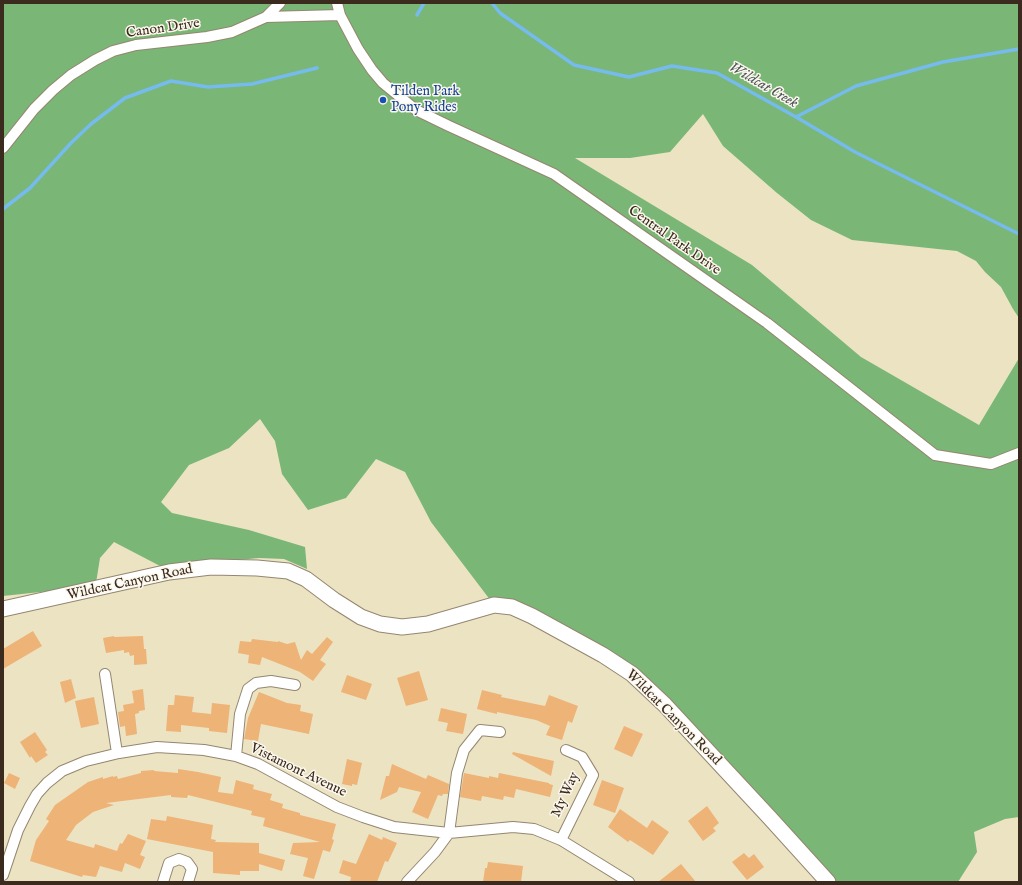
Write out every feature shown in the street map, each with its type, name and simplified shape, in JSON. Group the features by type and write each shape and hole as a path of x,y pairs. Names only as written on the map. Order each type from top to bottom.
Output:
{"street":[{"name":"Canon Drive","path":"3,148 48,94 71,75 95,60 114,51 136,45 207,37 232,32 266,17 280,3"},
{"name":"Central Park Drive","path":"337,3 340,15 358,49 380,79 416,110 554,174 767,323 935,455 991,464 1019,452"},
{"name":"Canon Drive","path":"266,17 340,15"},
{"name":"Wildcat Canyon Road","path":"3,610 169,572 211,567 257,568 288,571 306,579 334,600 361,617 380,624 402,627 428,624 494,605 512,607 532,616 632,674 675,717 828,882"},
{"path":"105,674 117,753"},
{"path":"236,756 240,714 248,689 256,683 271,681 295,685"},
{"path":"407,882 435,852 449,833 456,773 464,750 480,730 500,732"},
{"name":"Vistamont Avenue","path":"3,875 18,830 37,794 47,783 62,771 86,761 117,753 157,747 204,750 236,756 258,764 337,807 394,827 449,833 513,827 534,829 561,840 629,882"},
{"name":"My Way","path":"561,840 593,774 582,757 566,750"},
{"path":"163,882 169,863 178,859 187,862 192,869 188,882"}],"green space":[{"path":"3,3 1019,3 1019,318 1001,287 976,261 957,251 852,240 811,220 777,193 723,146 703,114 670,152 630,158 575,158 752,265 861,357 979,425 1019,358 1019,817 1005,819 974,832 977,852 958,882 828,882 632,674 494,605 431,522 405,472 376,459 346,498 308,510 282,474 275,441 260,419 229,448 189,465 161,502 172,513 249,530 305,547 307,569 284,559 259,558 162,567 114,542 100,558 96,583 78,588 3,596"}],"building":[{"path":"33,631 42,646 3,669 3,649"},
{"path":"114,636 143,636 147,664 134,665 134,655 130,656 129,652 124,653 124,650 106,653 103,638"},
{"path":"327,637 333,642 320,660 326,664 313,681 300,672 262,657 260,665 248,663 249,655 238,653 240,641 251,642 252,639 278,641 287,644 295,642 301,660 307,650 312,654"},
{"path":"419,671 428,700 406,706 397,678"},
{"path":"347,675 372,684 366,700 341,692"},
{"path":"71,679 76,698 65,703 60,682"},
{"path":"143,689 145,710 139,711 139,713 135,714 137,734 126,736 125,726 120,727 118,712 124,711 123,705 134,703 132,691"},
{"path":"482,690 502,695 501,697 545,706 549,695 578,706 572,723 568,721 562,740 546,735 550,726 536,720 497,712 497,714 477,709"},
{"path":"259,692 287,703 301,705 300,711 313,714 309,734 261,724 258,741 244,739 248,718"},
{"path":"175,695 194,697 192,712 211,714 212,703 230,705 227,733 209,731 209,728 181,725 181,732 166,731 168,705 174,705"},
{"path":"94,697 99,724 81,728 75,701"},
{"path":"441,708 467,714 463,734 446,731 448,723 438,721"},
{"path":"624,726 643,734 632,757 614,749"},
{"path":"35,732 47,750 45,752 48,755 36,763 31,756 30,758 20,742"},
{"path":"513,752 554,761 551,776 512,754"},
{"path":"347,759 362,763 357,785 352,784 352,786 342,784"},
{"path":"392,764 426,779 428,775 449,784 448,794 443,794 442,796 438,795 428,819 412,812 421,792 399,787 397,792 380,800 386,776 389,776"},
{"path":"178,769 221,777 218,792 233,794 236,780 254,785 253,789 272,794 270,800 283,804 282,808 300,813 300,815 336,824 332,839 334,840 330,852 323,850 314,879 303,876 308,858 290,854 293,843 320,842 263,826 265,818 251,815 252,811 188,795 187,798 171,797 171,795 106,803 114,805 93,812 76,825 66,840 94,848 95,844 117,851 120,843 122,844 128,834 146,841 140,855 145,857 140,869 125,863 122,872 100,866 96,877 83,875 82,877 30,861 36,840 49,821 46,819 55,805 88,782 103,777 103,779 113,776 117,776 118,779 141,773 141,771 154,770 178,773"},
{"path":"9,773 20,778 15,789 4,783"},
{"path":"464,773 489,778 489,776 498,778 499,773 553,785 550,797 516,789 514,798 504,796 503,800 482,796 481,801 460,797"},
{"path":"602,780 624,788 615,813 593,805"},
{"path":"707,806 719,823 713,828 716,831 703,841 688,821"},
{"path":"620,809 647,828 652,820 669,832 653,855 630,840 628,842 608,827"},
{"path":"167,816 213,825 211,839 216,840 215,842 259,843 259,853 285,860 282,871 259,864 259,871 240,871 240,875 213,873 213,852 147,839 151,819 166,821"},
{"path":"369,834 382,840 383,837 397,843 388,862 385,861 377,882 350,882 351,877 339,873 343,860 356,864"},
{"path":"744,853 749,858 754,854 764,867 747,880 732,862"},
{"path":"488,862 523,866 521,882 483,882 485,868 487,868"},
{"path":"681,864 696,882 658,882"}],"waterway":[{"path":"417,15 424,3"},
{"name":"Wildcat Creek","path":"492,3 500,13 574,65 629,77 672,66 717,73 855,152 1019,234"},
{"path":"796,117 856,86 943,62 1019,49"},
{"path":"3,209 30,188 71,143 91,124 125,98 171,81 208,87 252,84 317,68"}],"place":[{"name":"Tilden Park Pony Rides","path":"383,100"}]}
